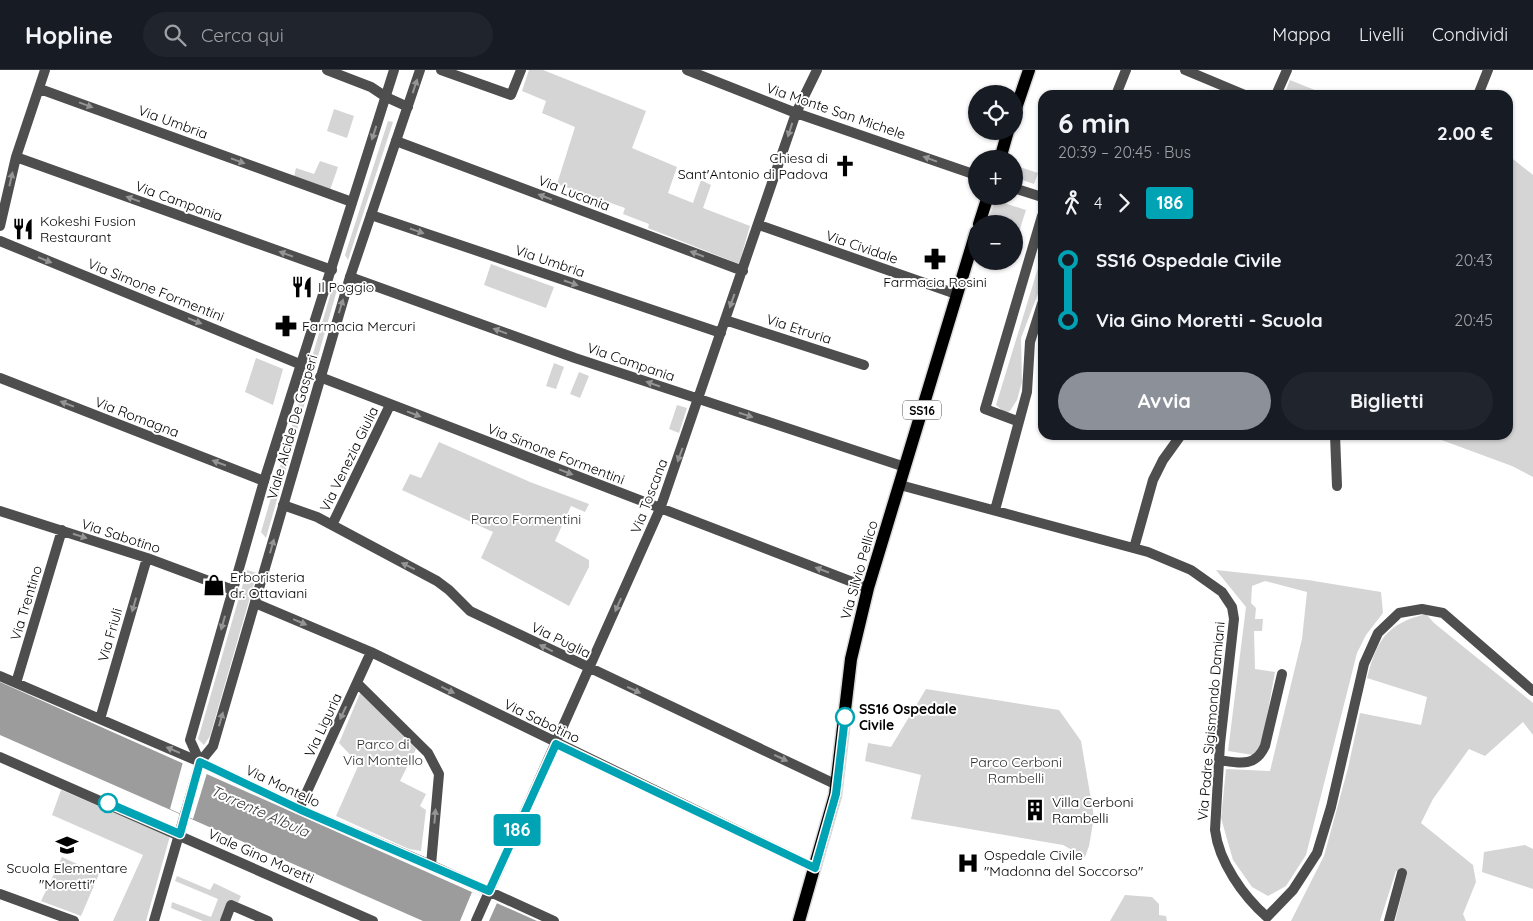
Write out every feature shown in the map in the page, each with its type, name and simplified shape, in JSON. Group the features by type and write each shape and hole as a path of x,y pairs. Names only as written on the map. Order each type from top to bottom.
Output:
{"main road":[{"path":"1023,88 1029,70"},
{"name":"Via Silvio Pellico","path":"799,921 837,784 851,659 868,588 968,257"}],"street":[{"path":"0,226 16,157 45,70"},
{"path":"327,70 371,87 386,97 408,107"},
{"name":"Viale Alcide De Gasperi","path":"199,765 190,740 264,481 394,70"},
{"name":"Viale Alcide De Gasperi","path":"154,921 199,765 213,746 350,277 420,70"},
{"path":"441,70 511,95 521,70"},
{"name":"Via Monte San Michele","path":"686,70 796,113 968,172"},
{"name":"Via Toscana","path":"476,921 590,669 660,508 699,400 796,113 817,70"},
{"path":"1118,90 1126,70"},
{"path":"1185,70 1232,90"},
{"path":"1278,90 1287,70"},
{"path":"1480,90 1488,70"},
{"name":"Via Umbria","path":"40,89 352,202"},
{"name":"Via Lucania","path":"396,141 742,272"},
{"name":"Via Campania","path":"16,157 332,270"},
{"path":"1023,191 1038,196"},
{"name":"Via Umbria","path":"371,215 721,333"},
{"name":"Via Cividale","path":"758,225 956,294"},
{"path":"1017,421 985,409 1038,230"},
{"name":"Via Simone Formentini","path":"0,241 302,365"},
{"name":"Via Campania","path":"350,277 699,400 905,467"},
{"name":"Via Etruria","path":"725,320 864,364"},
{"path":"994,510 1017,421 1027,392 1030,342 1038,328"},
{"name":"Via Romagna","path":"0,378 264,481"},
{"name":"Via Simone Formentini","path":"320,378 868,588"},
{"name":"Via Venezia Giulia","path":"332,525 390,405"},
{"path":"1134,548 1153,480 1163,460 1177,440"},
{"path":"1335,440 1337,486"},
{"name":"Via Padre Sigismondo Damiani","path":"900,485 1134,548 1166,559 1198,575 1222,592 1232,607 1234,625 1214,820 1218,846 1230,870 1269,919 1293,890 1317,852 1331,807 1364,664 1378,633 1399,613 1422,609 1443,613 1533,691"},
{"name":"Via Puglia","path":"284,505 332,525 437,581 470,611 837,784"},
{"name":"Via Sabotino","path":"0,511 147,558 233,590"},
{"name":"Via Trentino","path":"16,683 62,530"},
{"name":"Via Friuli","path":"100,719 147,558"},
{"name":"Via Sabotino","path":"255,603 371,652 556,744 815,868"},
{"name":"Via Liguria","path":"299,809 371,652"},
{"path":"1219,760 1247,764 1260,756 1266,746 1282,674"},
{"name":"Via Montello","path":"0,676 299,809 431,864 488,894 554,921"},
{"path":"357,683 428,753 439,774 431,864"},
{"name":"Viale Gino Moretti","path":"0,757 180,834 373,921"},
{"path":"1389,921 1402,872"},
{"path":"0,894 74,921"},
{"path":"225,921 232,905 268,921"}],"green space":[{"path":"529,70 543,70 646,111 632,148 677,167 668,193 693,203 701,180 711,185 703,208 750,226 739,264 648,228 649,224 623,214 625,208 557,184 575,127 542,113 546,101 522,91"},
{"path":"1290,80 1315,90 1286,90"},
{"path":"334,109 354,116 347,138 327,131"},
{"path":"388,121 393,122 348,260 345,255"},
{"path":"1513,159 1533,175 1533,477 1512,466 1442,440 1513,440"},
{"path":"320,161 338,167 330,190 294,177 296,168 314,174"},
{"path":"1023,168 1038,173 1034,184 1023,180"},
{"path":"993,205 1010,205 1026,210 1023,219 1023,215 990,215"},
{"path":"491,264 554,287 546,308 484,285"},
{"path":"1038,268 1038,293 1021,338 1022,382 1017,400 1010,411 1005,413 996,405"},
{"path":"334,282 339,283 266,538 261,532"},
{"path":"256,358 283,369 273,405 245,392"},
{"path":"554,363 564,367 556,389 546,386"},
{"path":"579,372 589,376 580,398 570,394"},
{"path":"677,405 687,408 679,433 669,429"},
{"name":"Parco Formentini","path":"439,442 530,482 589,504 585,512 571,506 555,541 589,560 589,567 569,606 481,558 493,532 402,490 410,474 421,478"},
{"path":"247,570 257,573 210,736 204,745 198,739"},
{"path":"1216,570 1308,580 1381,592 1383,613 1366,635 1357,653 1306,855 1286,886 1268,896 1252,887 1233,860 1221,818 1226,769 1270,771 1302,639 1307,592 1265,581 1252,586 1251,603 1256,608 1255,619 1263,619 1262,631 1254,631 1255,669 1275,672 1262,743 1253,755 1228,751 1246,607"},
{"path":"1426,614 1434,623 1533,703 1533,735 1523,722 1485,756 1469,749 1433,799 1421,823 1473,865 1476,882 1463,914 1466,921 1395,921 1407,874 1396,871 1380,921 1291,921 1324,856 1348,768 1360,713 1421,725 1427,697 1367,678 1375,653 1385,636 1401,623"},
{"name":"Parco Cerboni Rambelli","path":"926,689 1059,710 1081,741 1094,817 1085,857 1063,845 911,819 921,775 865,761 868,743 891,747"},
{"name":"Parco di Via Montello","path":"361,691 416,749 400,781 426,794 420,806 426,810 421,851 409,849 336,816 359,764 339,743"},
{"path":"61,790 170,836 146,921 113,921 143,855 52,815"},
{"path":"1525,845 1533,849 1533,889 1482,872 1484,852"},
{"path":"62,857 99,874 81,916 41,901"},
{"path":"177,876 210,890 214,883 241,896 236,907 225,921 203,921 171,908 172,902 211,917 218,899 175,881"},
{"path":"1125,895 1152,897 1159,904 1159,915 1166,916 1167,921 1110,921"}],"water":[{"name":"Torrente Albula","path":"0,682 537,921 423,921 0,735"}],"pier":[{"path":"183,762 207,773 193,819 170,809"},
{"path":"472,892 497,903 489,921 460,921"}],"bus line":[{"name":"186","path":"108,803 180,834 200,762 299,809 431,864 489,891 556,744 815,868 836,794 845,717"}],"place":[{"name":"Chiesa di Sant'Antonio di Padova","path":"845,166"},
{"name":"Kokeshi Fusion Restaurant","path":"23,229"},
{"name":"Farmacia Rosini","path":"935,259"},
{"name":"Il Poggio","path":"302,287"},
{"name":"Farmacia Mercuri","path":"286,326"},
{"name":"Erboristeria dr. Ottaviani","path":"214,585"},
{"name":"SS16 Ospedale Civile","path":"845,717"},
{"name":"Villa Cerboni Rambelli","path":"1035,810"},
{"name":"Scuola Elementare \"Moretti\"","path":"67,845"},
{"name":"Ospedale Civile \"Madonna del Soccorso\"","path":"968,863"}]}
